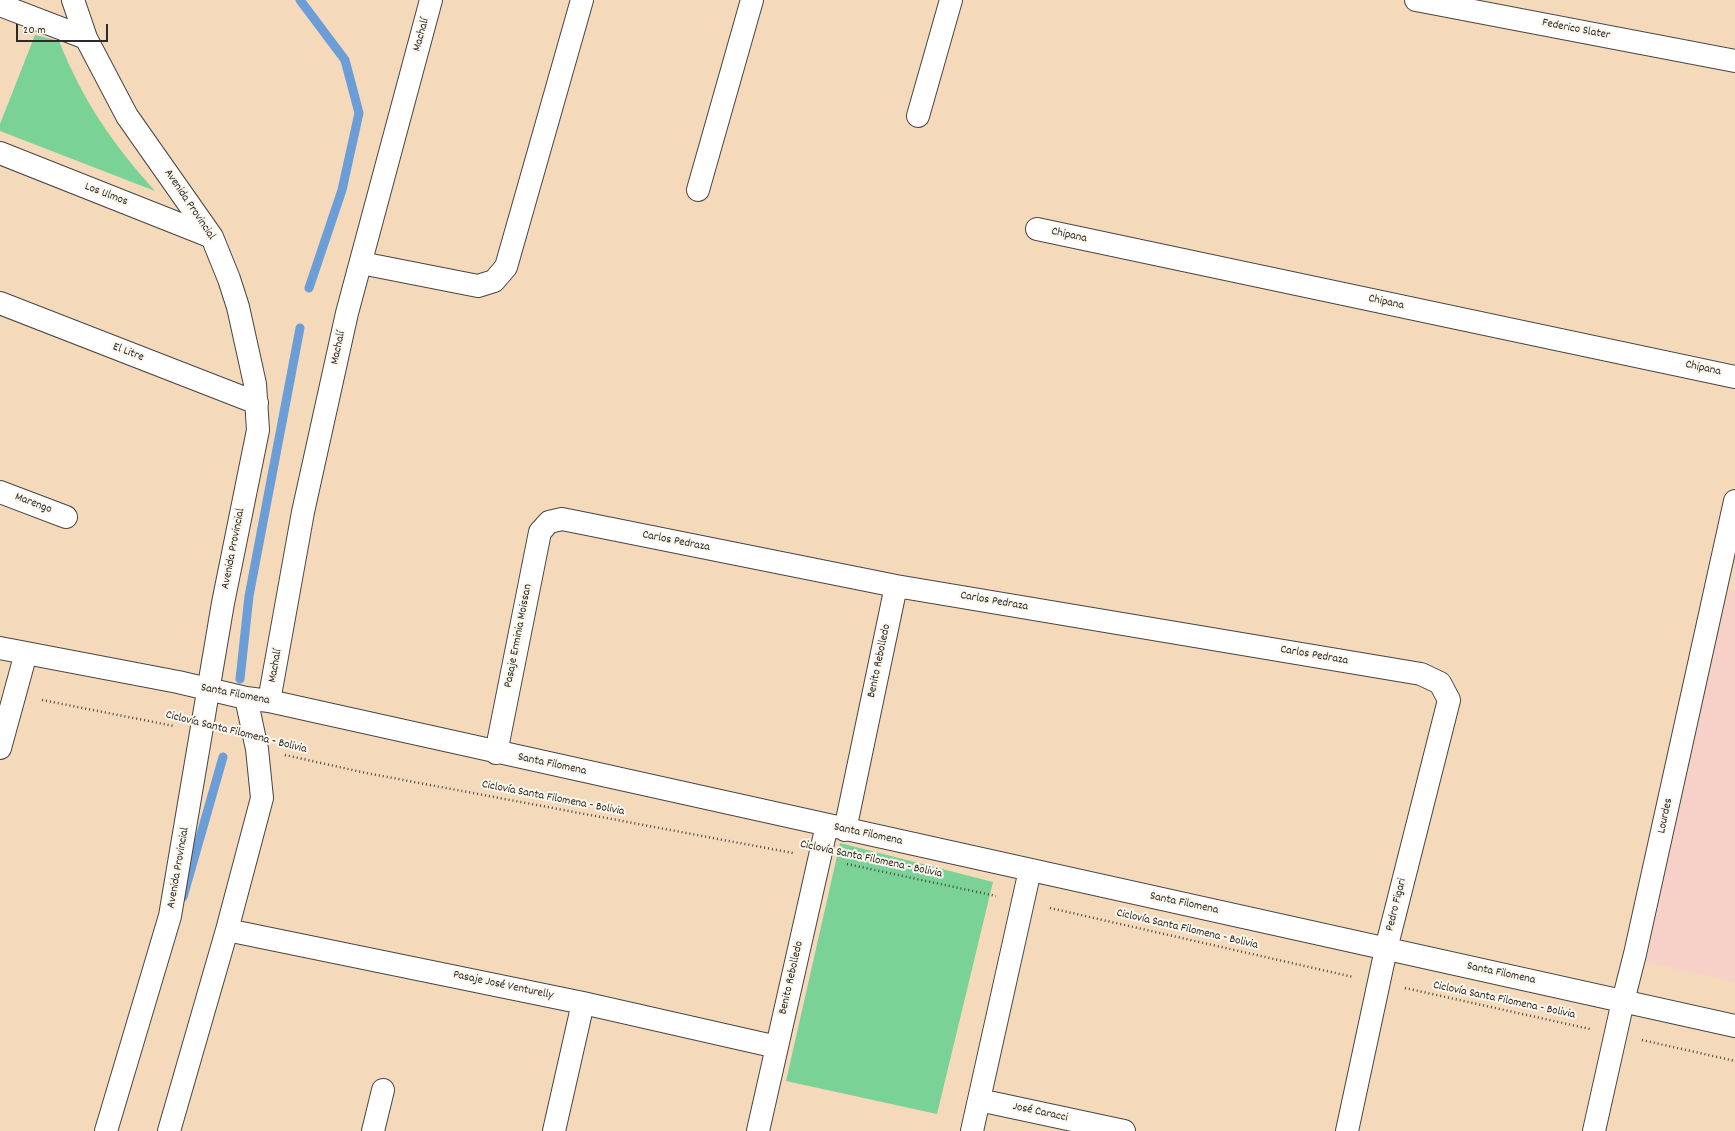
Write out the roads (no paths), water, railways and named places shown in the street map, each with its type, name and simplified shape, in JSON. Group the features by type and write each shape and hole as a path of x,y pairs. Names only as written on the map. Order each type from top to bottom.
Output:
{"street":[{"name":"Avenida Provincial","path":"74,0 86,38 127,116 212,236 238,307 255,384 258,430 223,603 210,690 170,916 106,1131"},
{"name":"Machalí","path":"269,701 303,512 347,313 431,0"},
{"path":"361,263 478,286 494,281 506,267 582,0"},
{"path":"698,190 752,0"},
{"path":"918,116 951,0"},
{"name":"Federico Slater","path":"1416,0 1735,61"},
{"path":"0,5 86,38"},
{"name":"Los Ulmos","path":"0,153 212,236"},
{"name":"Chipana","path":"1037,229 1735,377"},
{"name":"El Litre","path":"0,302 256,403"},
{"name":"Marengo","path":"0,492 66,517"},
{"name":"Lourdes","path":"1594,1131 1615,1034 1636,954 1735,501"},
{"name":"Carlos Pedraza","path":"549,522 562,519 896,586 1413,673 1440,682"},
{"name":"Pasaje Erminia Moissan","path":"496,752 540,532 549,522"},
{"name":"Benito Rebolledo","path":"758,1131 819,858 836,828 896,586"},
{"name":"Santa Filomena","path":"0,648 178,682 246,698 269,701 836,828 1735,1026"},
{"path":"0,748 26,653"},
{"name":"Pedro Figari","path":"1347,1131 1386,949 1449,700 1440,682"},
{"path":"168,1131 228,930 262,798 257,749 246,698"},
{"path":"972,1131 1030,870"},
{"name":"Pasaje José Venturelly","path":"228,930 583,1003 777,1047"},
{"path":"554,1131 583,1003"},
{"path":"373,1131 383,1090"},
{"name":"José Caracci","path":"979,1100 1124,1131"}],"waterway":[{"path":"300,0 345,60 359,113 342,190 309,288"},
{"path":"240,679 249,596 300,328"},
{"path":"183,897 223,757"}]}
